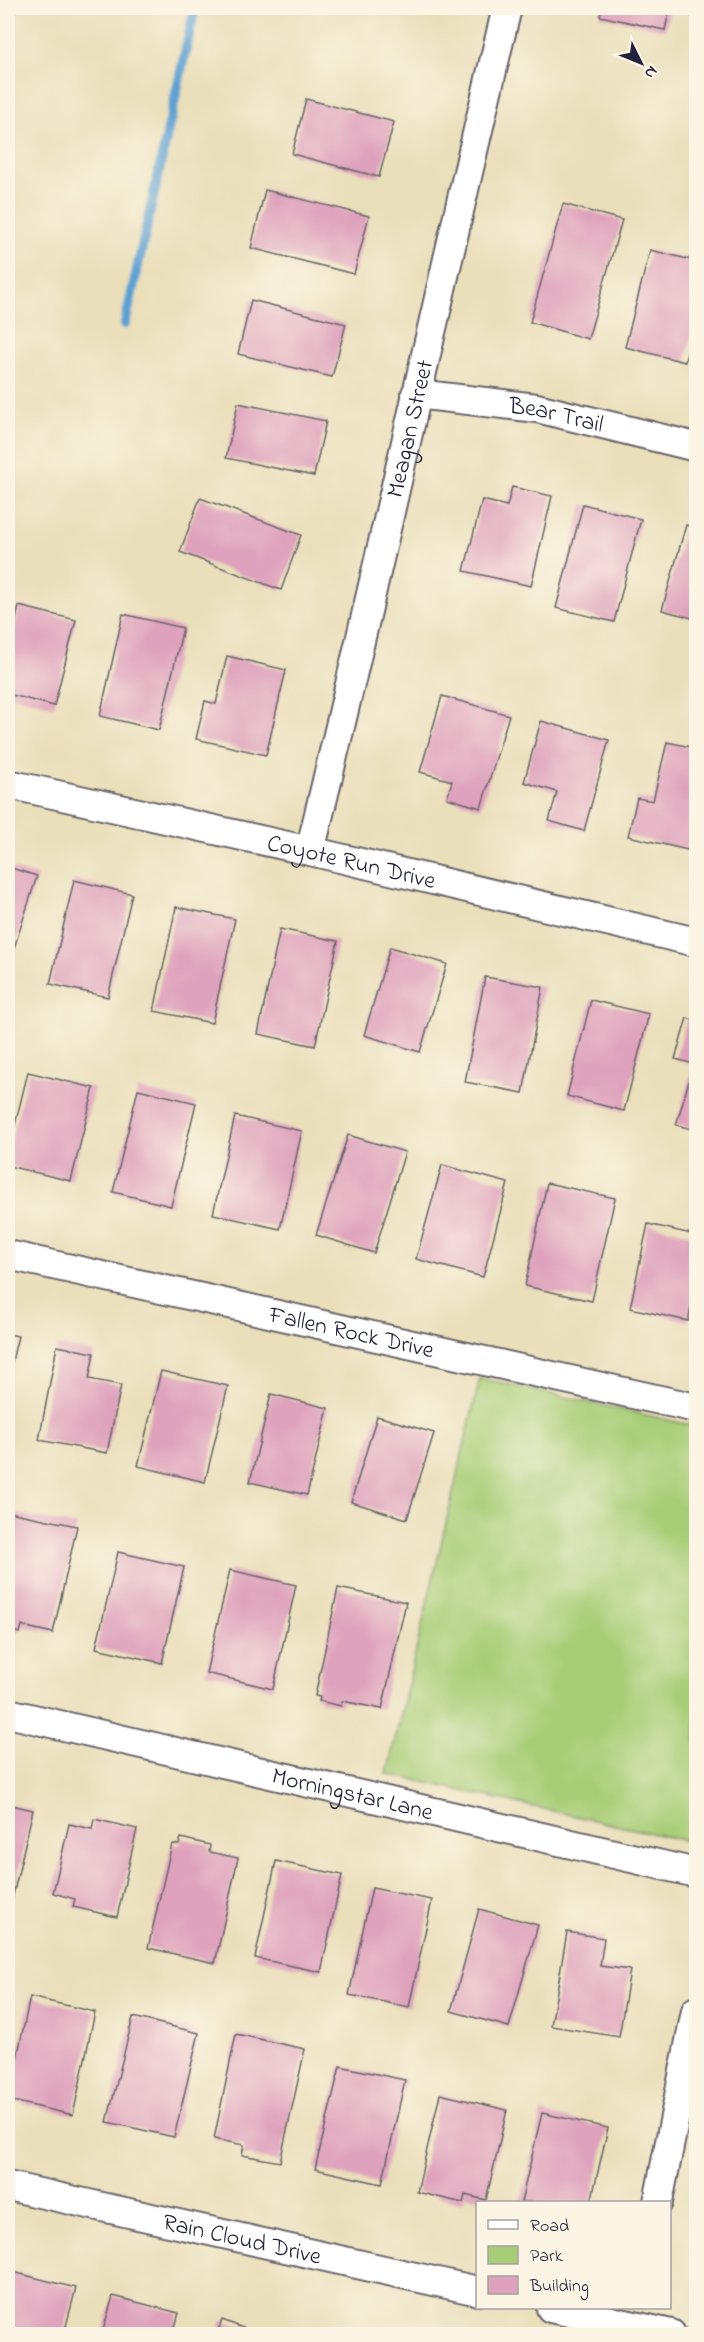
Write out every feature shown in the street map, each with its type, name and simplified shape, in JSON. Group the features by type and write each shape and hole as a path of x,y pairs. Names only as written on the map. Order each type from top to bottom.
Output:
{"street":[{"name":"Meagan Street","path":"310,851 360,650 416,394 507,8"},
{"name":"Bear Trail","path":"416,394 537,408 696,447"},
{"name":"Coyote Run Drive","path":"8,784 310,851 696,942"},
{"name":"Fallen Rock Drive","path":"8,1255 696,1408"},
{"name":"Morningstar Lane","path":"8,1713 696,1874"},
{"path":"658,2201 696,2011"},
{"name":"Rain Cloud Drive","path":"8,2186 476,2291"},
{"path":"568,2309 635,2317 671,2334"}],"green space":[{"path":"480,1378 696,1426 696,1843 387,1774"}],"building":[{"path":"602,8 670,8 665,30 600,16"},
{"path":"306,99 394,122 379,177 292,154"},
{"path":"265,190 369,216 354,274 251,248"},
{"path":"563,204 622,220 588,339 530,322"},
{"path":"650,250 696,261 696,317 685,362 625,347"},
{"path":"251,300 346,324 332,377 238,354"},
{"path":"238,403 326,421 314,476 226,458"},
{"path":"512,487 552,496 531,586 464,571 482,500 507,506"},
{"path":"200,498 301,535 281,590 180,552"},
{"path":"583,504 641,519 614,622 556,608"},
{"path":"686,525 696,528 696,619 662,610"},
{"path":"19,606 76,620 54,706 8,694 8,652"},
{"path":"123,614 183,628 159,730 100,716"},
{"path":"227,656 286,670 266,755 196,739 205,701 216,704"},
{"path":"442,696 509,715 481,808 447,798 452,781 420,772"},
{"path":"541,721 609,740 584,831 549,821 557,792 524,782"},
{"path":"667,742 696,748 696,852 628,836 637,798 653,801"},
{"path":"8,867 37,876 8,967"},
{"path":"74,880 132,894 108,997 50,984"},
{"path":"176,907 235,919 212,1023 154,1011"},
{"path":"280,929 338,941 315,1046 258,1034"},
{"path":"390,947 447,964 420,1052 364,1035"},
{"path":"485,977 543,987 523,1093 465,1082"},
{"path":"591,1000 649,1014 624,1111 567,1096"},
{"path":"687,1018 696,1021 696,1130 676,1125 694,1064 675,1059"},
{"path":"28,1072 94,1088 71,1181 8,1166 8,1153"},
{"path":"138,1089 196,1103 171,1206 113,1192"},
{"path":"235,1116 302,1131 280,1229 213,1214"},
{"path":"348,1135 405,1152 374,1253 316,1235"},
{"path":"442,1165 508,1183 483,1277 416,1259"},
{"path":"547,1183 615,1198 592,1301 525,1286"},
{"path":"648,1224 696,1235 696,1284 688,1321 630,1308"},
{"path":"8,1334 18,1336 8,1378"},
{"path":"57,1346 94,1353 89,1379 121,1385 107,1453 39,1440"},
{"path":"161,1371 228,1386 205,1482 138,1466"},
{"path":"271,1394 328,1408 307,1495 250,1482"},
{"path":"377,1416 434,1433 407,1519 351,1502"},
{"path":"9,1512 77,1526 53,1633 22,1626 20,1633 8,1630"},
{"path":"118,1552 184,1567 162,1663 96,1648"},
{"path":"230,1570 296,1585 273,1689 206,1673"},
{"path":"338,1588 406,1602 382,1709 342,1701 341,1706 319,1701 320,1697 315,1696"},
{"path":"8,1804 33,1810 8,1917"},
{"path":"94,1819 137,1829 117,1917 73,1907 75,1899 53,1893 69,1824 92,1829"},
{"path":"181,1838 210,1845 209,1852 238,1858 215,1963 148,1948 172,1844 179,1845"},
{"path":"276,1861 342,1875 321,1972 255,1958"},
{"path":"372,1888 432,1900 409,2007 349,1995"},
{"path":"479,1909 538,1925 509,2027 451,2011"},
{"path":"567,1932 604,1938 600,1966 630,1970 619,2037 551,2026"},
{"path":"30,1997 95,2012 73,2115 8,2100"},
{"path":"133,2017 199,2033 174,2137 107,2122"},
{"path":"236,2034 305,2049 280,2162 242,2155 244,2145 214,2139"},
{"path":"340,2066 405,2080 382,2184 315,2169"},
{"path":"440,2094 507,2110 486,2200 465,2195 463,2203 417,2192"},
{"path":"542,2113 608,2128 591,2201 521,2201"},
{"path":"9,2271 76,2288 64,2334 8,2334"},
{"path":"113,2296 179,2313 173,2334 102,2334"},
{"path":"222,2320 259,2334 217,2334"}],"waterway":[{"path":"125,324 195,8"}]}
